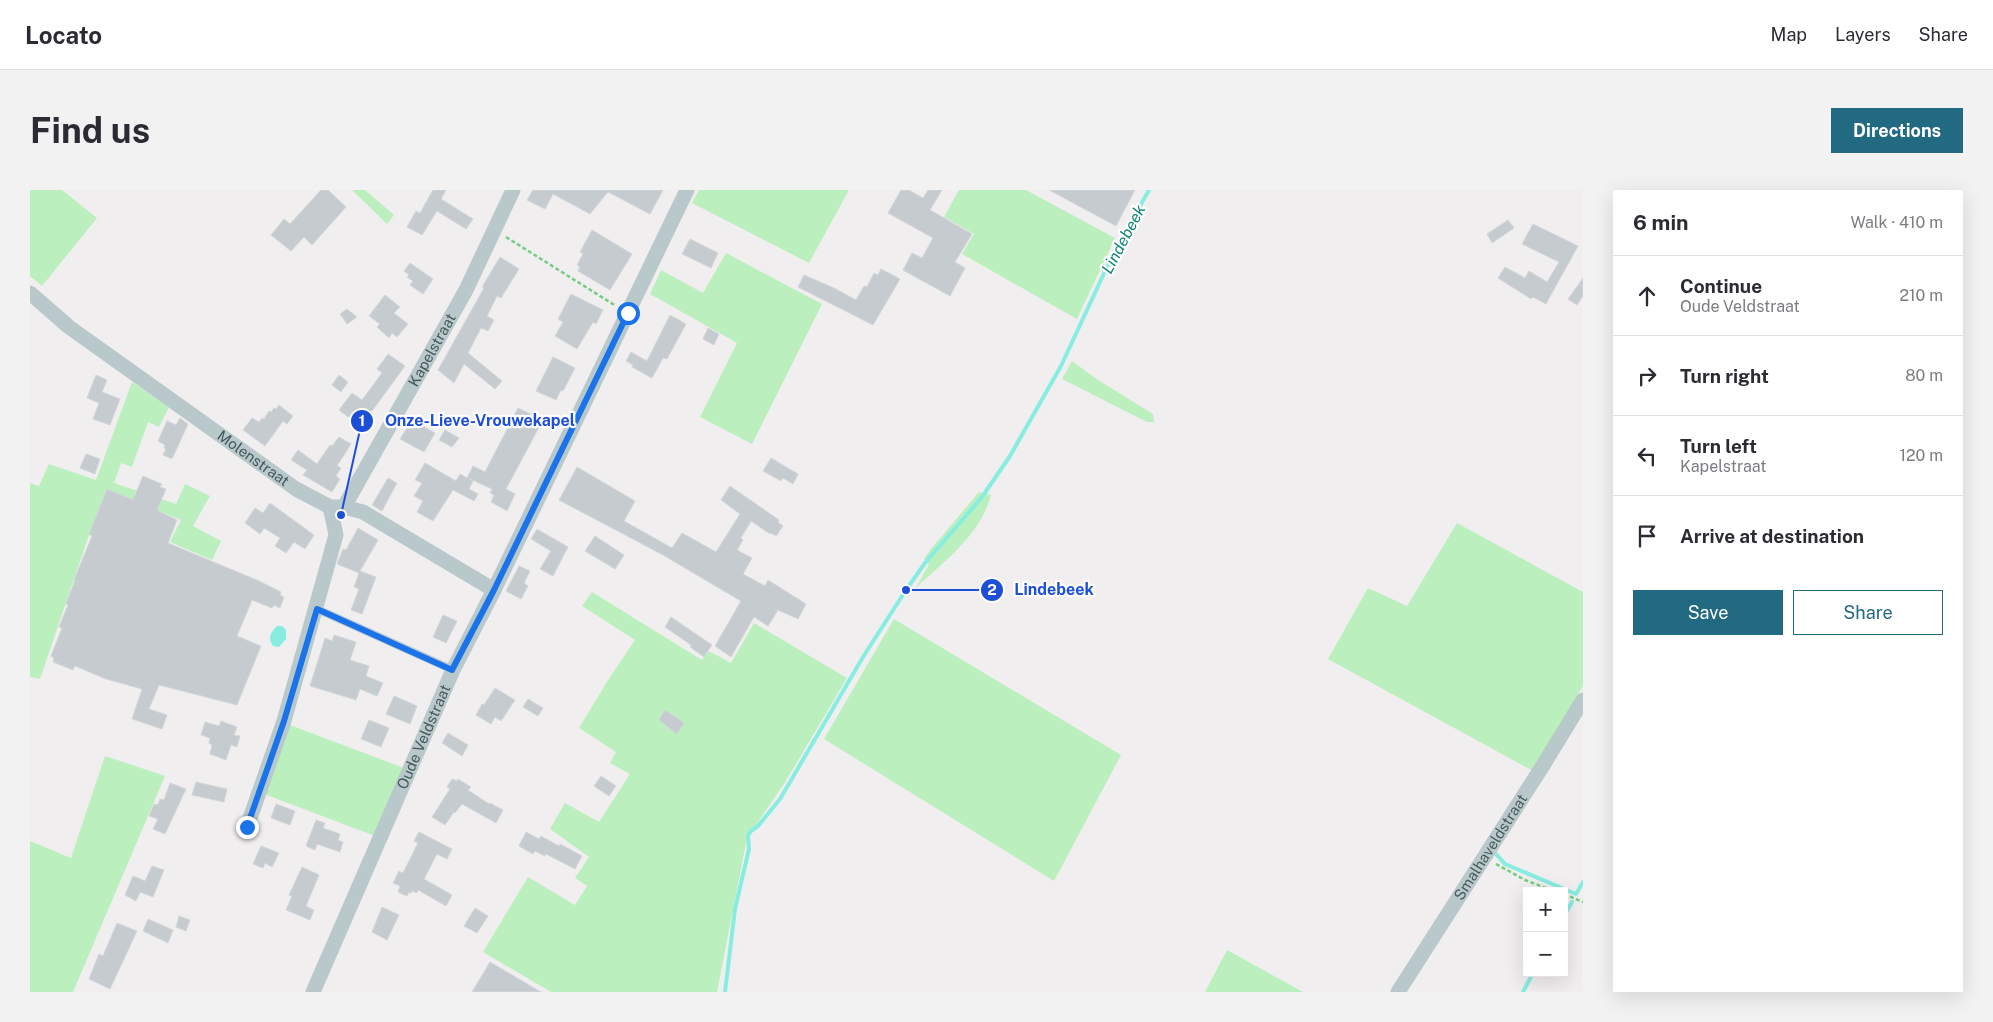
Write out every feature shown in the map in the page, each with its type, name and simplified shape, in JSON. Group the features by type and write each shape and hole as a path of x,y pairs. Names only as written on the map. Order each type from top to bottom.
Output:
{"street":[{"name":"Kapelstraat","path":"337,507 466,290 513,190"},
{"name":"Oude Veldstraat","path":"313,992 452,670 494,590 687,190"},
{"name":"Molenstraat","path":"30,293 84,339 296,489 337,507 364,512 494,590"},
{"path":"247,827 284,721 317,609 336,535 337,507"},
{"name":"Smalhaveldstraat","path":"1398,992 1583,700"}],"lane":[{"path":"317,609 452,670"}],"path":[{"path":"494,230 628,313"},
{"path":"1486,854 1496,864 1544,887"},
{"path":"1568,896 1583,902"}],"shaded area":[{"path":"30,190 62,190 97,218 42,286 30,276"},
{"path":"352,190 365,190 394,215 387,224"},
{"path":"699,190 849,190 809,263 692,203"},
{"path":"959,190 1026,190 1115,238 1077,319 962,254 974,234 944,217"},
{"path":"726,253 822,304 752,444 700,417 737,343 650,294 661,270 703,293"},
{"path":"1072,361 1098,380 1153,414 1154,422 1147,422 1062,379"},
{"path":"132,382 169,407 159,427 148,422 132,467 121,463 114,483 176,504 185,484 210,496 193,526 221,541 212,560 170,542 181,520 110,491 91,535 89,535 40,679 30,677 30,483 39,486 49,464 96,480"},
{"path":"979,492 991,495 979,523 950,557 916,588 929,564 924,559"},
{"path":"1457,523 1583,592 1583,686 1533,771 1328,659 1368,588 1407,606"},
{"path":"592,592 702,660 709,651 731,663 754,623 847,678 784,784 747,838 717,992 551,992 483,952 528,877 575,905 587,886 575,878 589,857 550,829 565,803 599,822 630,774 610,763 616,752 579,728 635,640 582,606"},
{"path":"894,619 1121,755 1054,881 824,739"},
{"path":"277,626 282,626 286,630 286,639 279,647 273,646 270,640"},
{"path":"290,725 404,768 375,836 264,794"},
{"path":"105,756 165,776 73,992 30,992 30,841 71,858"},
{"path":"1227,950 1303,992 1205,992"}],"building":[{"path":"321,190 328,190 346,207 312,245 304,237 291,251 271,235 284,219 290,224"},
{"path":"433,190 446,190 441,199 473,219 466,229 437,211 422,235 407,227 416,211 420,213"},
{"path":"533,190 663,190 650,214 608,192 590,214 553,194 545,209 527,200"},
{"path":"901,190 909,190 923,198 928,190 942,190 930,210 972,234 955,262 965,268 950,296 903,270 912,253 922,258 933,238 888,213"},
{"path":"1049,190 1135,190 1116,226"},
{"path":"1508,220 1514,228 1492,243 1487,234"},
{"path":"1533,224 1578,246 1546,304 1533,297 1531,299 1498,278 1505,267 1525,278 1529,271 1547,282 1559,262 1522,244"},
{"path":"592,230 632,254 610,290 578,271 580,267 577,265 583,254 580,252"},
{"path":"690,239 718,253 711,268 682,254"},
{"path":"500,257 519,269 501,298 497,296 487,316 494,320 488,331 481,328 468,353 502,381 495,389 464,364 454,383 438,370"},
{"path":"410,263 433,279 423,294 410,285 413,281 407,277 409,275 404,271"},
{"path":"881,269 900,279 873,325 798,287 804,275 856,300 864,286 867,287 874,273 878,275"},
{"path":"1583,278 1583,296 1577,305 1568,299"},
{"path":"571,294 603,310 596,324 593,322 577,349 555,336 563,322 558,319"},
{"path":"385,295 400,307 394,313 408,324 397,337 392,333 389,338 377,327 380,324 369,316"},
{"path":"347,309 357,317 347,324 340,314"},
{"path":"670,315 686,324 667,359 663,358 652,378 632,367 633,365 626,361 631,352 647,361"},
{"path":"708,328 719,334 714,345 703,339"},
{"path":"388,354 405,366 361,426 339,410 352,393 362,400 382,373 377,369"},
{"path":"553,357 575,368 556,400 536,391"},
{"path":"96,375 107,380 102,392 120,399 110,425 93,419 99,403 87,398"},
{"path":"339,375 348,382 341,392 332,385"},
{"path":"279,405 293,416 287,424 283,421 265,446 243,430 252,418 259,422 262,418 264,419 269,411 271,412 274,408 276,409"},
{"path":"518,408 543,420 506,489 515,494 507,511 491,502 494,495 490,493 492,489 470,479 473,481 469,489 478,494 474,501 453,490 433,521 417,512 423,501 414,496 422,483 415,480 425,463 456,481 460,474 467,478 473,466 485,472"},
{"path":"180,418 188,424 172,459 163,455 166,449 164,448 165,445 158,441 167,421 176,425"},
{"path":"412,420 435,433 424,452 400,439"},
{"path":"445,430 459,438 452,447 439,440"},
{"path":"339,437 351,444 337,466 341,468 336,476 340,479 332,492 303,475 307,470 291,460 298,450 317,464 330,445 332,446"},
{"path":"86,454 100,459 95,474 80,468"},
{"path":"771,458 798,474 793,484 783,478 781,481 763,471"},
{"path":"577,467 635,501 624,521 672,548 682,533 716,552 740,514 721,500 730,486 779,520 778,522 783,526 776,536 751,521 741,538 743,540 737,550 752,558 743,574 765,586 768,580 806,604 798,619 778,610 768,626 754,617 731,657 715,646 741,601 663,555 559,500"},
{"path":"143,476 162,484 160,487 166,489 157,510 177,520 168,543 259,581 281,592 280,595 284,597 280,608 274,605 272,608 252,600 237,636 261,646 237,705 159,685 149,709 167,715 162,729 132,719 142,689 106,679 75,666 73,670 53,662 54,658 51,656 62,628 59,627 68,605 66,604 74,580 92,536 89,534 107,489 133,500"},
{"path":"388,478 397,483 382,511 372,505"},
{"path":"270,503 314,535 305,549 294,542 286,553 275,546 280,538 264,528 260,534 245,523 255,508 263,513"},
{"path":"358,528 378,540 360,571 376,577 362,614 351,610 359,589 354,587 359,573 337,564 343,549 346,550"},
{"path":"537,529 568,547 553,576 540,569 551,551 531,539"},
{"path":"595,536 624,555 615,569 585,551"},
{"path":"519,566 530,571 524,583 528,586 521,599 506,591"},
{"path":"443,615 457,621 446,643 433,637"},
{"path":"671,617 712,645 704,657 690,647 691,645 665,627"},
{"path":"334,635 356,642 350,660 369,666 366,676 383,683 377,696 360,689 356,700 310,686 325,638 332,641"},
{"path":"495,688 515,700 501,721 495,717 491,724 476,715"},
{"path":"394,696 417,706 410,724 386,714"},
{"path":"528,699 543,708 538,716 523,707"},
{"path":"665,710 684,723 677,734 659,720"},
{"path":"369,720 389,728 381,747 361,739"},
{"path":"221,721 237,727 234,735 240,736 237,747 231,745 226,760 210,754 212,745 209,743 210,738 201,735 205,722 219,726"},
{"path":"448,733 468,745 462,756 442,743"},
{"path":"601,776 616,786 609,796 594,786"},
{"path":"452,779 457,781 458,779 471,787 468,790 489,804 503,810 496,823 462,804 445,825 432,817 450,789 447,787"},
{"path":"196,782 227,789 224,802 192,795"},
{"path":"170,783 186,789 165,834 153,829 158,819 149,816 154,804 158,805 160,799 164,800"},
{"path":"276,804 295,811 290,825 271,818"},
{"path":"316,820 325,823 323,828 340,834 338,840 343,842 340,852 317,844 315,850 306,846"},
{"path":"419,832 452,849 447,859 437,854 424,879 452,895 446,906 418,890 417,893 409,892 407,896 398,892 400,886 393,883 399,871 403,873 418,843 414,841"},
{"path":"526,832 539,839 541,836 559,846 560,844 582,856 575,869 546,854 545,856 535,851 533,854 519,846"},
{"path":"261,846 279,853 272,867 265,863 263,868 253,864"},
{"path":"152,866 164,870 153,897 140,892 136,901 125,895 133,876 145,881"},
{"path":"302,867 319,875 306,906 314,910 310,920 286,910 292,896 289,895"},
{"path":"382,907 399,915 387,940 372,932"},
{"path":"475,908 488,916 477,933 464,926"},
{"path":"179,916 190,920 186,931 176,927"},
{"path":"148,919 173,930 168,943 143,931"},
{"path":"117,923 137,931 110,989 89,979 99,954 103,956"},
{"path":"490,962 541,992 472,992"}],"waterway":[{"name":"Lindebeek","path":"725,992 735,909 749,849 748,836 780,799 863,657 906,590 925,563 982,497 1010,456 1061,366 1113,254 1149,190"},
{"path":"1496,854 1505,864 1576,894 1583,882"},
{"path":"1568,909 1572,902"},
{"path":"1523,992 1531,977"}],"place":[{"name":"Onze-Lieve-Vrouwekapel","path":"341,515"},
{"name":"Lindebeek","path":"906,590"}],"route":[{"path":"247,827 284,721 317,609 452,670 494,590 628,313"}]}
